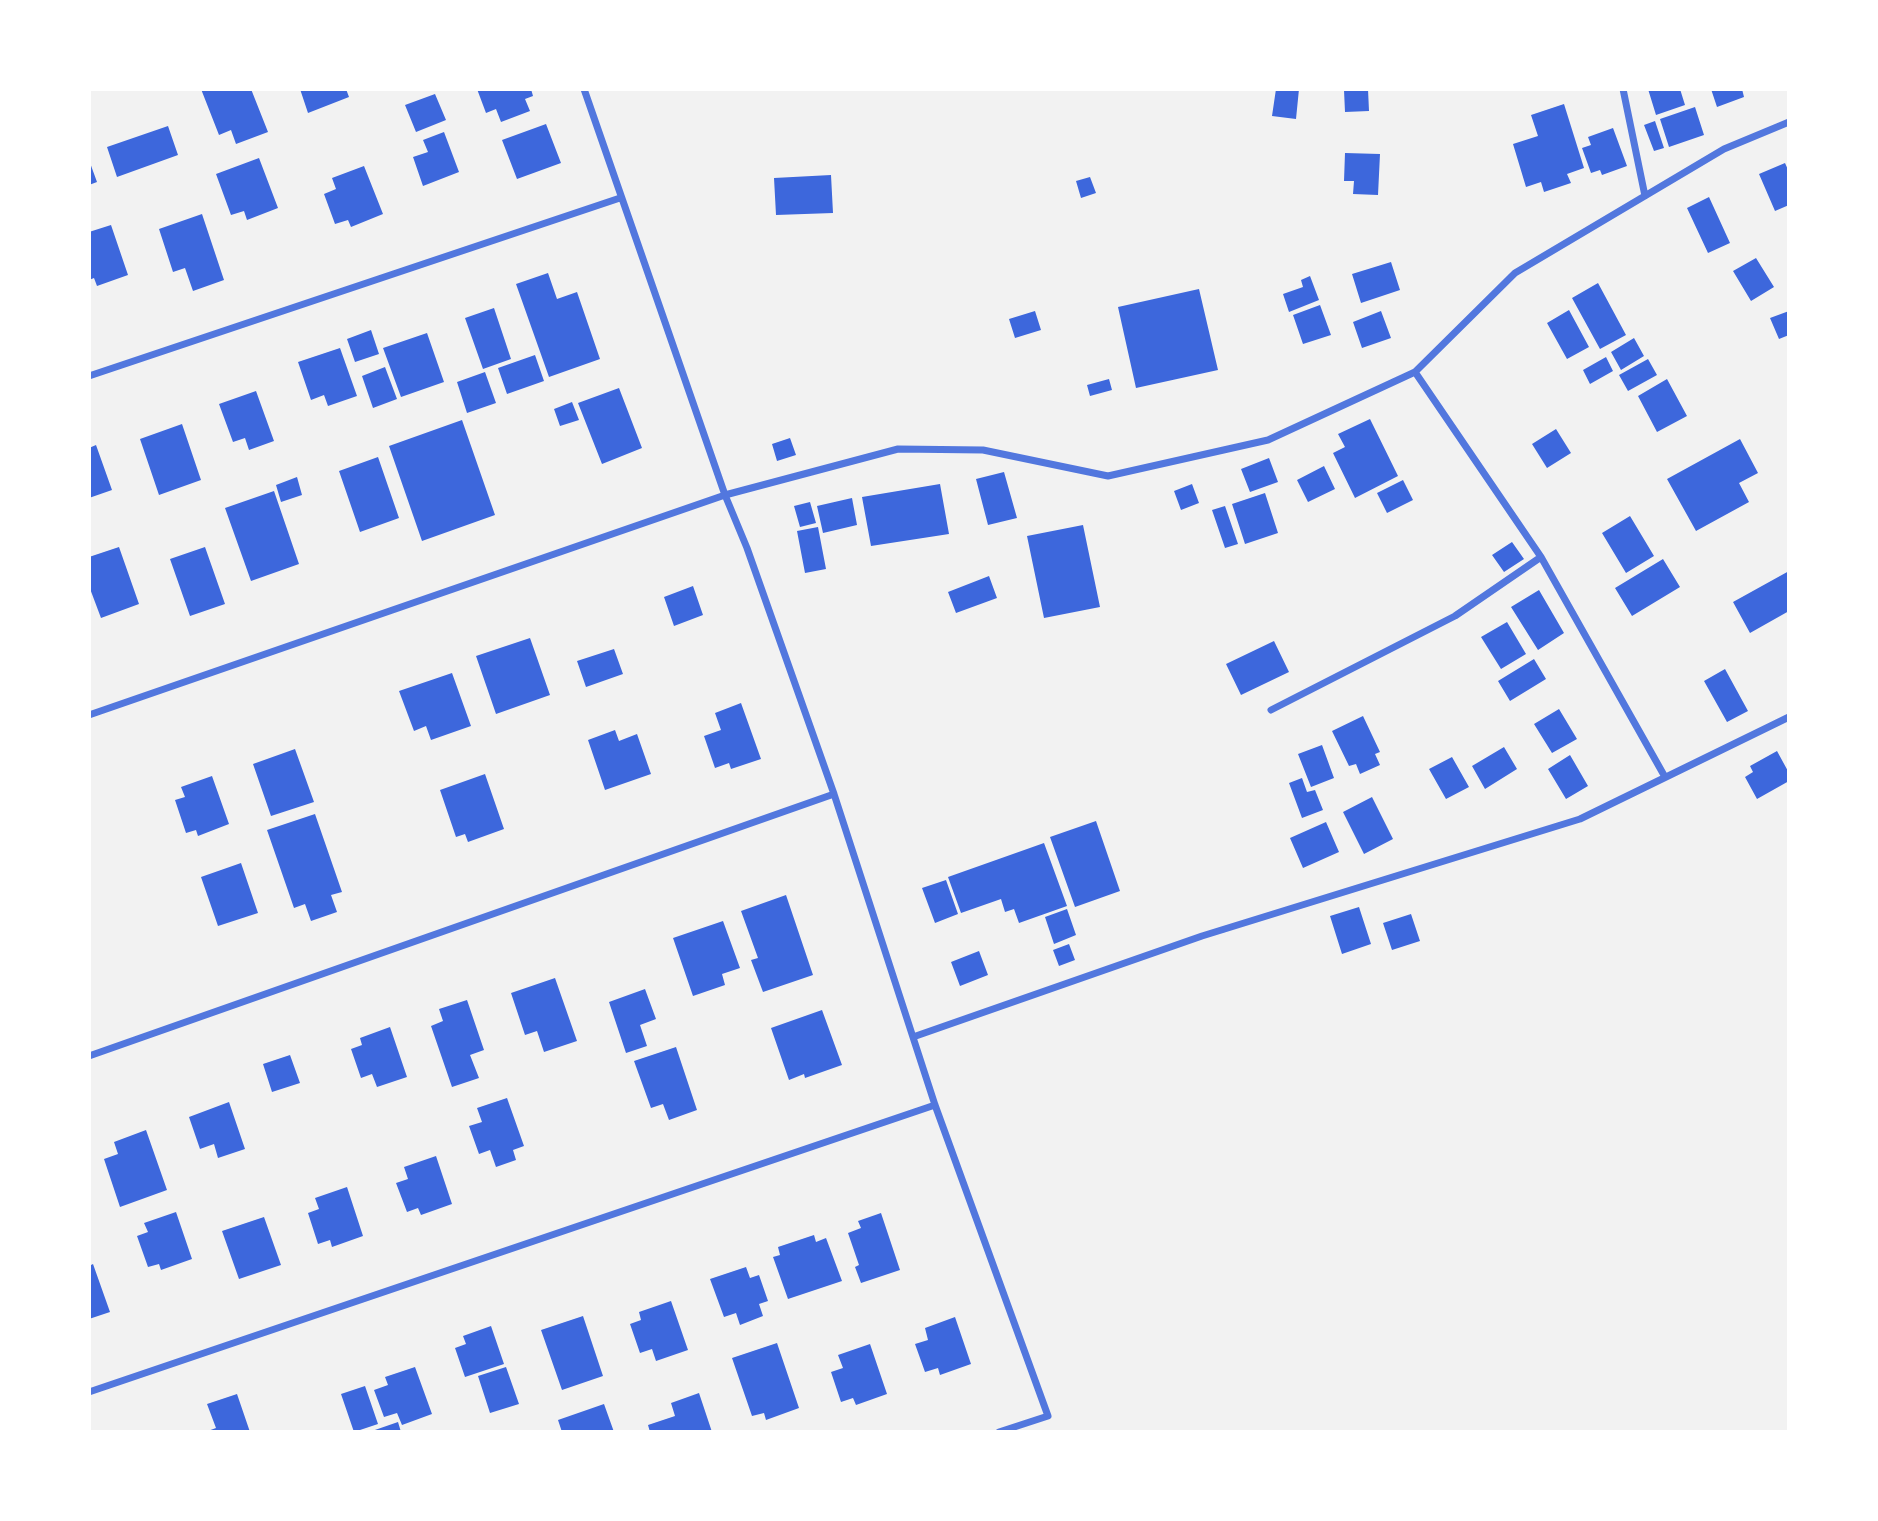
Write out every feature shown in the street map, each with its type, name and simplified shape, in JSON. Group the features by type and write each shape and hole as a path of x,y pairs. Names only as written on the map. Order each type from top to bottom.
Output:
{"street":[{"path":"584,89 725,495 747,548 834,794 935,1105 1048,1416 999,1432"},
{"path":"1623,89 1645,196"},
{"path":"89,715 725,495 898,449 983,450 1108,476 1268,440 1415,372 1515,273 1724,149 1789,122"},
{"path":"89,376 620,198"},
{"path":"1415,372 1541,557 1665,777"},
{"path":"1271,710 1455,616 1541,557"},
{"path":"913,1037 1202,936 1580,820 1789,717"},
{"path":"89,1056 834,794"},
{"path":"89,1392 935,1105"}],"building":[{"path":"201,89 251,89 268,132 236,144 231,130 219,135"},
{"path":"300,89 346,89 349,97 308,113"},
{"path":"477,89 531,89 533,96 525,99 530,111 501,122 496,109 486,113"},
{"path":"1276,89 1299,89 1296,119 1272,116"},
{"path":"1368,89 1369,111 1345,112 1344,90"},
{"path":"1648,89 1680,89 1685,105 1656,115"},
{"path":"1711,89 1742,89 1744,97 1717,107"},
{"path":"435,94 446,120 416,132 405,105"},
{"path":"1564,104 1584,168 1567,174 1571,183 1544,192 1541,182 1526,187 1513,144 1538,136 1531,115"},
{"path":"1695,107 1704,135 1669,147 1660,119"},
{"path":"1655,121 1664,148 1654,151 1644,125"},
{"path":"546,124 561,163 517,179 502,140"},
{"path":"168,126 178,155 117,177 107,147"},
{"path":"1613,128 1627,166 1602,175 1600,170 1591,173 1582,148 1591,145 1588,137"},
{"path":"444,132 459,172 423,186 413,157 428,152 423,140"},
{"path":"1345,153 1380,154 1378,195 1353,194 1354,181 1344,181"},
{"path":"259,158 278,208 247,220 244,211 231,215 216,174"},
{"path":"89,160 97,182 89,185"},
{"path":"1785,163 1789,172 1789,205 1775,211 1759,174"},
{"path":"364,166 383,214 351,227 348,220 335,224 324,194 336,189 332,178"},
{"path":"831,175 833,213 776,215 774,178"},
{"path":"1090,177 1096,193 1081,198 1076,181"},
{"path":"1709,197 1730,243 1708,253 1687,208"},
{"path":"202,214 224,280 193,291 185,268 173,272 159,229"},
{"path":"111,225 128,275 97,286 94,278 89,280 89,232"},
{"path":"1756,258 1774,287 1751,301 1733,271"},
{"path":"1391,262 1400,290 1361,303 1352,274"},
{"path":"548,273 557,299 577,292 600,359 549,377 516,284"},
{"path":"1310,276 1319,300 1289,312 1283,294 1303,287 1301,280"},
{"path":"1598,283 1626,335 1600,349 1572,298"},
{"path":"1199,289 1218,370 1136,388 1118,307"},
{"path":"1320,305 1331,335 1303,344 1293,315"},
{"path":"494,308 511,359 483,369 465,318"},
{"path":"1569,310 1589,347 1567,359 1547,323"},
{"path":"1035,311 1041,330 1015,338 1009,319"},
{"path":"1381,311 1391,338 1362,348 1353,322"},
{"path":"1789,311 1789,335 1779,339 1770,318"},
{"path":"371,330 379,354 355,362 347,339"},
{"path":"427,333 444,382 401,397 383,348"},
{"path":"1634,338 1644,356 1621,370 1611,352"},
{"path":"340,348 357,396 328,406 324,395 311,400 298,362"},
{"path":"535,355 544,381 507,394 498,368"},
{"path":"1606,357 1613,371 1590,384 1583,370"},
{"path":"1648,359 1657,375 1628,391 1619,375"},
{"path":"385,367 397,399 373,408 362,376"},
{"path":"485,372 496,403 467,413 457,382"},
{"path":"1109,379 1112,390 1090,396 1087,385"},
{"path":"1667,379 1687,416 1657,432 1638,396"},
{"path":"619,388 642,448 602,464 578,403"},
{"path":"256,391 274,441 249,450 245,438 233,442 219,404"},
{"path":"572,402 579,420 560,426 554,409"},
{"path":"1370,419 1398,476 1355,498 1333,453 1345,447 1338,434"},
{"path":"462,420 495,515 422,541 389,446"},
{"path":"182,424 201,480 159,495 140,439"},
{"path":"1556,429 1571,453 1547,468 1532,444"},
{"path":"790,438 796,455 777,461 772,444"},
{"path":"1740,439 1758,473 1739,483 1749,502 1696,531 1667,479"},
{"path":"96,445 112,490 89,498 89,448"},
{"path":"378,457 399,518 360,532 339,471"},
{"path":"1269,458 1278,482 1250,492 1241,469"},
{"path":"1324,466 1335,489 1308,502 1297,480"},
{"path":"1004,472 1017,518 988,525 976,479"},
{"path":"297,477 302,495 281,502 276,485"},
{"path":"1403,480 1413,500 1387,513 1377,493"},
{"path":"940,484 949,534 871,546 862,497"},
{"path":"1192,484 1199,503 1181,510 1174,491"},
{"path":"274,491 299,564 251,581 225,508"},
{"path":"1265,493 1278,533 1245,544 1232,504"},
{"path":"852,498 857,525 823,533 817,506"},
{"path":"810,502 816,523 800,527 794,506"},
{"path":"1225,506 1238,544 1225,548 1212,510"},
{"path":"1630,516 1654,556 1626,573 1602,533"},
{"path":"1083,525 1100,607 1044,618 1027,536"},
{"path":"818,527 826,569 805,573 797,531"},
{"path":"1512,542 1524,559 1504,572 1492,555"},
{"path":"119,547 139,604 101,618 89,586 89,557"},
{"path":"205,547 225,604 190,616 170,559"},
{"path":"1663,559 1680,587 1632,616 1615,588"},
{"path":"1789,571 1789,611 1750,633 1733,602"},
{"path":"989,576 997,598 956,613 948,592"},
{"path":"693,586 703,615 674,626 664,597"},
{"path":"1539,590 1564,633 1538,650 1511,607"},
{"path":"1507,622 1526,654 1501,669 1481,637"},
{"path":"530,638 550,695 496,714 476,656"},
{"path":"1274,641 1289,672 1241,695 1226,664"},
{"path":"614,649 623,674 586,687 577,661"},
{"path":"1534,659 1546,679 1510,701 1498,681"},
{"path":"1725,669 1748,711 1727,722 1704,681"},
{"path":"452,673 471,726 431,740 426,726 414,731 399,691"},
{"path":"741,703 761,759 731,769 729,763 715,768 704,736 721,730 715,713"},
{"path":"1559,709 1577,739 1552,753 1534,724"},
{"path":"1363,716 1380,752 1375,754 1380,765 1360,774 1356,764 1349,766 1332,731"},
{"path":"615,730 619,741 637,734 651,774 605,790 588,740"},
{"path":"1322,745 1334,778 1311,787 1298,754"},
{"path":"1504,747 1517,769 1485,789 1472,766"},
{"path":"295,749 314,802 271,816 253,764"},
{"path":"1777,751 1789,773 1789,781 1757,799 1745,777 1753,772 1750,766"},
{"path":"1570,755 1588,786 1566,799 1548,769"},
{"path":"1452,757 1469,787 1446,799 1429,769"},
{"path":"485,774 504,829 468,842 465,834 456,837 440,790"},
{"path":"212,776 229,824 198,836 196,830 186,833 175,800 185,797 181,787"},
{"path":"1302,778 1307,792 1315,790 1323,810 1302,818 1289,783"},
{"path":"1372,797 1393,839 1364,854 1343,812"},
{"path":"315,814 342,892 331,895 337,912 311,921 305,904 294,908 267,830"},
{"path":"1096,821 1120,891 1075,907 1050,837"},
{"path":"1326,822 1339,852 1303,868 1290,838"},
{"path":"1044,843 1067,906 1019,923 1014,909 1005,912 1001,899 961,913 948,877"},
{"path":"241,863 258,913 218,926 201,877"},
{"path":"946,880 958,914 935,923 922,888"},
{"path":"786,895 813,975 763,992 751,960 758,958 741,911"},
{"path":"1359,907 1371,944 1342,954 1330,916"},
{"path":"1067,909 1076,935 1054,944 1045,917"},
{"path":"1411,914 1420,941 1392,950 1383,923"},
{"path":"723,921 740,968 722,974 725,985 693,996 673,938"},
{"path":"1069,944 1075,960 1059,966 1053,950"},
{"path":"979,951 988,975 960,986 951,962"},
{"path":"555,978 577,1041 544,1052 537,1031 525,1035 511,993"},
{"path":"645,989 656,1019 640,1025 647,1046 626,1053 609,1002"},
{"path":"467,1000 484,1050 470,1055 479,1078 452,1087 431,1026 443,1021 439,1009"},
{"path":"822,1010 842,1065 805,1078 804,1074 789,1080 771,1028"},
{"path":"390,1027 407,1077 377,1087 372,1074 361,1078 351,1049 362,1045 360,1038"},
{"path":"676,1047 697,1110 669,1120 663,1104 651,1108 634,1061"},
{"path":"290,1055 300,1083 272,1092 263,1064"},
{"path":"507,1098 524,1146 513,1150 516,1160 496,1167 490,1150 479,1154 469,1126 482,1122 477,1108"},
{"path":"229,1102 245,1149 218,1158 214,1144 200,1149 189,1117"},
{"path":"146,1130 167,1190 120,1207 104,1159 118,1154 114,1142"},
{"path":"436,1156 452,1204 421,1215 418,1208 407,1212 396,1183 408,1179 404,1167"},
{"path":"347,1187 363,1236 332,1247 330,1240 318,1244 308,1213 319,1209 315,1198"},
{"path":"176,1212 192,1259 161,1270 159,1264 148,1267 137,1236 148,1232 144,1223"},
{"path":"881,1213 900,1270 861,1283 855,1267 859,1265 848,1233 861,1228 858,1221"},
{"path":"264,1217 281,1265 239,1279 222,1231"},
{"path":"814,1235 816,1242 826,1238 842,1281 788,1299 773,1257 780,1255 778,1247"},
{"path":"93,1264 110,1312 89,1319 89,1266"},
{"path":"746,1267 750,1278 759,1275 768,1301 759,1304 763,1316 740,1325 736,1313 724,1317 710,1279"},
{"path":"671,1301 688,1350 656,1361 652,1349 640,1353 630,1324 641,1320 639,1312"},
{"path":"583,1316 603,1376 562,1390 541,1330"},
{"path":"955,1317 971,1364 940,1375 938,1368 925,1372 915,1344 928,1340 925,1328"},
{"path":"491,1326 504,1364 465,1377 455,1348 466,1344 463,1336"},
{"path":"777,1343 799,1408 766,1420 764,1413 752,1416 732,1358"},
{"path":"870,1344 887,1394 856,1405 853,1398 841,1402 831,1372 843,1368 838,1355"},
{"path":"415,1367 432,1414 402,1425 397,1413 384,1417 374,1390 388,1385 385,1377"},
{"path":"506,1367 519,1404 490,1413 478,1376"},
{"path":"365,1386 378,1424 354,1432 341,1394"},
{"path":"699,1393 712,1432 650,1432 648,1425 675,1416 671,1403"},
{"path":"237,1394 250,1432 205,1432 216,1428 207,1404"},
{"path":"604,1404 614,1432 562,1432 558,1420"},
{"path":"398,1422 401,1432 372,1432 372,1431"}]}
